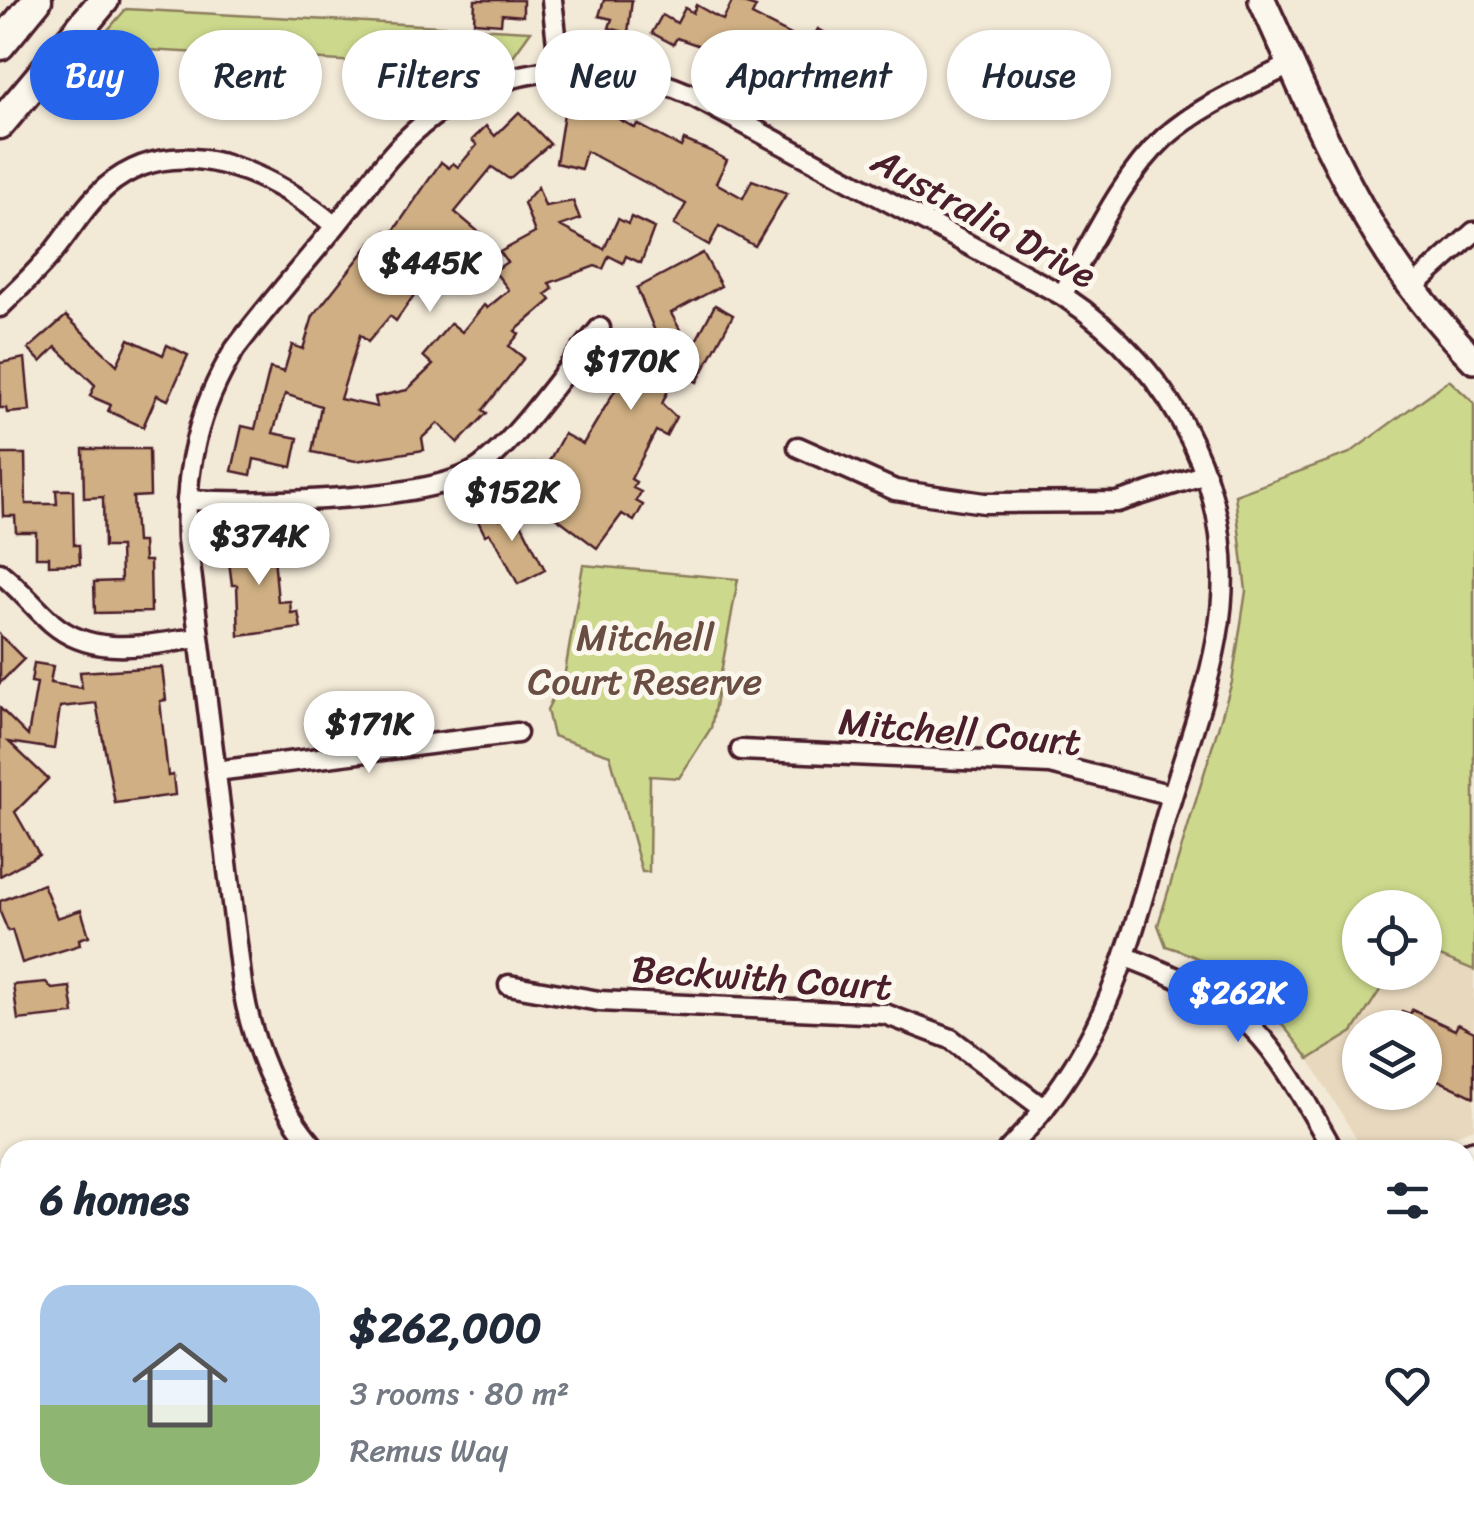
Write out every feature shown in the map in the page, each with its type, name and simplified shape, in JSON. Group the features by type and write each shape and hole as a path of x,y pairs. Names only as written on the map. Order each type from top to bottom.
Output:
{"main road":[{"path":"0,124 104,0"},
{"path":"0,45 31,5"}],"street":[{"path":"552,0 555,30"},
{"path":"1262,0 1352,198 1411,289 1474,360"},
{"path":"1062,294 1140,166 1163,139 1215,102 1292,64"},
{"name":"Australia Drive","path":"310,1140 273,1084 249,1019 198,638 186,500 196,430 224,367 406,140 441,112 490,85 535,75"},
{"name":"Australia Drive","path":"671,88 689,94 1062,294 1104,324 1140,357 1182,417 1206,474 1220,528 1222,606 1210,669 1126,957 1094,1036 1044,1109 1017,1140"},
{"path":"0,308 105,188 132,170 153,163 206,161 258,174 294,194 335,226"},
{"path":"1411,289 1474,232"},
{"path":"186,500 310,500 427,486 468,474 494,454 600,328"},
{"path":"798,448 895,490 984,503 1117,502 1206,474"},
{"path":"0,573 54,624 83,642 124,646 198,638"},
{"path":"216,771 517,734"},
{"name":"Mitchell Court","path":"741,750 1050,764 1172,795"},
{"path":"1126,957 1198,984 1246,1018 1272,1048 1327,1140"},
{"name":"Beckwith Court","path":"509,984 599,1001 885,1014 951,1039 1044,1109"}],"shaded area":[{"path":"1442,957 1474,970 1474,1128 1442,1140 1357,1140 1309,1059 1342,1039 1342,1110 1442,1110 1442,1010 1367,1010 1380,990 1442,990"}],"green space":[{"path":"126,9 513,30 342,30 342,61 322,60 322,30 179,30 179,52 159,51 159,30 108,30"},
{"path":"515,30 531,31 515,53"},
{"path":"1449,380 1474,403 1474,970 1442,957 1442,890 1342,890 1342,990 1380,990 1367,1010 1342,1010 1342,1039 1309,1059 1264,1005 1210,964 1166,946 1158,925 1232,682 1246,591 1235,495 1350,453"},
{"name":"Mitchell Court Reserve","path":"583,565 738,579 711,728 679,778 650,776 649,872 642,872 610,755 553,736 547,710 565,672"}],"building":[{"path":"475,0 523,0 523,16 502,14 501,24 474,22"},
{"path":"604,0 632,0 628,30 609,28 612,19 599,16"},
{"path":"733,0 756,7 752,15 781,30 691,30 691,43 677,38 673,44 671,30 654,30 662,15 677,23 685,8 693,13 696,5 723,20"},
{"path":"519,112 550,144 509,179 492,167 455,212 480,233 433,283 426,278 396,321 390,316 368,342 360,335 340,399 377,407 375,397 407,390 433,365 423,356 451,323 462,332 484,305 487,308 509,290 494,271 507,262 500,252 535,233 524,203 538,187 545,206 573,201 580,219 560,226 604,249 618,219 628,224 631,217 654,228 641,263 626,256 623,263 609,256 603,269 595,266 549,283 553,289 546,294 551,300 515,331 519,334 509,346 524,358 483,410 487,413 458,443 438,423 422,438 424,450 356,461 312,452 321,406 285,394 273,433 298,438 292,467 254,459 251,475 232,471 242,426 255,429 270,368 284,372 292,345 303,349 313,316 370,244 386,231 391,235 441,162 449,168 453,163 458,167 477,145 472,140 486,126 495,136"},
{"path":"563,120 620,120 635,128 637,124 681,147 684,140 727,160 716,183 743,198 752,180 787,193 755,246 719,226 709,245 674,225 686,204 586,151 581,169 556,163"},
{"path":"703,253 721,286 671,313 691,350 715,305 733,315 697,382 676,372 662,404 676,417 666,436 656,431 631,479 636,482 633,488 641,492 636,501 643,505 634,521 622,514 597,548 541,506 547,497 523,479 535,463 544,470 564,434 583,444 616,389 611,386 619,369 639,380 659,341 637,288"},
{"path":"66,316 117,365 129,339 163,355 167,345 188,355 168,400 157,395 143,427 108,411 111,405 90,396 95,385 56,347 41,362 28,349"},
{"path":"25,358 30,411 7,413 6,408 0,408 0,363"},
{"path":"83,449 149,449 150,496 133,497 136,542 143,542 144,561 150,561 151,612 95,613 94,582 121,581 120,547 104,547 103,497 84,498"},
{"path":"1,454 25,454 26,504 57,504 56,490 73,490 74,545 79,545 80,564 49,565 49,557 36,557 36,532 16,532 15,516 3,516"},
{"path":"494,507 500,519 515,511 545,570 518,584 498,545 489,533 485,535 476,517"},
{"path":"272,533 278,602 290,601 291,613 298,612 301,628 239,636 237,585 232,585 227,546 245,541 244,536"},
{"path":"0,635 24,659 0,683"},
{"path":"34,663 53,666 50,683 82,688 80,672 162,667 166,700 160,701 168,776 173,775 175,795 115,803 96,703 60,707 54,749 9,742 48,779 15,812 39,854 0,876 0,708 28,736 37,683 31,682"},
{"path":"43,884 57,918 81,910 89,936 79,939 80,945 22,963 12,930 8,931 0,912 0,901"},
{"path":"46,982 52,989 70,987 74,1014 18,1020 13,985"},
{"path":"1442,1024 1455,1030 1458,1024 1474,1032 1474,1097 1442,1082"}]}
